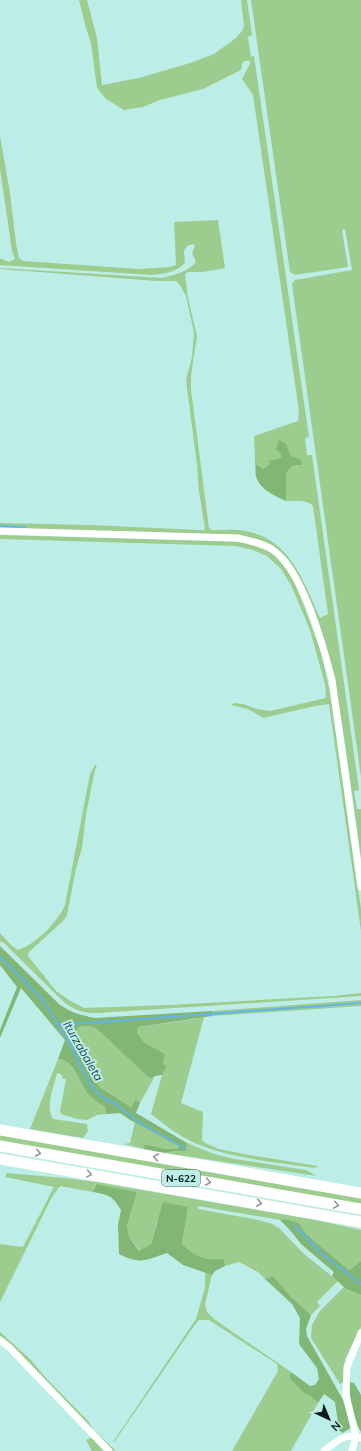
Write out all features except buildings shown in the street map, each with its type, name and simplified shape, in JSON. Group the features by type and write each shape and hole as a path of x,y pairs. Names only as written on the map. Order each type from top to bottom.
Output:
{"highway":[{"name":"N-622","path":"0,1130 361,1193"},
{"name":"N-622","path":"0,1146 361,1209"},
{"path":"0,1158 361,1222"}],"street":[{"path":"0,531 238,538 262,545 272,550 283,559 296,579 313,617 332,680 361,887"},
{"path":"352,1451 358,1437 346,1395 347,1367 361,1333"},
{"path":"0,1340 9,1346 109,1451"},
{"path":"324,1451 342,1437 358,1437"}],"green space":[{"path":"79,0 87,0 97,38 102,85 139,78 190,63 214,54 236,38 242,31 244,26 241,0 247,0 252,35 248,37 251,57 254,56 309,437 305,438 307,455 312,455 359,790 354,791 357,809 361,809 361,858 340,710 327,650 314,612 298,575 293,566 282,553 265,542 239,535 0,528 0,523 91,525 199,530 204,530 205,528 199,491 186,380 192,357 194,333 186,296 180,285 176,281 157,281 0,269 162,278 180,273 193,265 196,262 192,253 195,246 193,244 187,246 184,251 185,263 178,269 156,275 0,265 0,259 9,262 15,259 12,251 0,169 0,136 10,193 16,243 19,258 23,261 139,269 169,267 176,265 174,222 218,220 225,268 203,272 188,272 185,274 188,298 197,336 191,375 191,390 209,528 212,530 246,531 261,536 274,543 294,564 308,590 320,618 328,614 313,506 304,501 286,501 286,473 292,466 299,466 291,456 286,444 281,454 281,459 268,461 269,463 263,469 255,463 254,436 298,421 299,411 253,95 242,79 250,64 250,61 244,61 241,70 203,89 160,100 143,107 124,110 106,99 97,88 91,43"},
{"path":"251,0 361,0 361,777 292,284 295,280 352,270 345,229 342,230 348,267 295,275 290,272"},
{"path":"279,440 286,444 291,456 301,460 302,465 292,466 286,473 286,501 272,494 260,485 256,474 255,463 263,469 269,464 268,461 281,458 281,454 276,449"},
{"path":"0,535 244,542 266,549 276,557 292,576 321,652 330,692 361,909 361,931 329,704 263,718 248,709 231,705 234,703 243,704 257,709 270,711 326,698 325,684 310,630 291,585 281,569 267,556 253,550 236,546 0,539"},
{"path":"95,765 97,765 86,814 82,848 76,868 67,915 63,921 29,952 28,956 56,991 84,1008 169,1005 333,996 361,993 361,996 97,1013 80,1011 65,1003 4,943 0,941 0,933 12,946 18,950 25,947 39,938 51,926 65,905 90,774"},
{"path":"0,946 59,1004 72,1012 81,1015 95,1018 212,1011 212,1016 138,1027 137,1033 145,1043 165,1054 163,1064 167,1066 162,1075 155,1076 150,1079 96,1028 90,1026 79,1027 71,1037 92,1078 101,1088 131,1107 136,1099 140,1103 136,1113 187,1143 186,1151 164,1153 144,1149 144,1145 165,1149 178,1149 179,1146 130,1120 120,1113 106,1114 106,1108 88,1094 73,1068 64,1061 58,1059 65,1040 21,988 0,1038 0,1030 17,987 0,965"},
{"path":"361,1000 361,1006 212,1016 212,1011"},
{"path":"204,1017 181,1103 203,1112 202,1140 205,1143 219,1149 318,1166 315,1168 252,1159 205,1147 181,1135 151,1114 162,1075 167,1066 163,1064 164,1054 145,1043 137,1033 138,1027"},
{"path":"90,1026 96,1028 150,1079 155,1076 140,1103 136,1099 131,1107 101,1088 92,1078 70,1037 79,1027"},
{"path":"58,1059 69,1064 73,1068 88,1094 106,1108 106,1114 97,1115 87,1120 77,1119 61,1114 60,1111 66,1079 62,1078 62,1075 57,1073 50,1103 53,1119 87,1124 88,1131 83,1138 30,1129"},
{"path":"135,1122 179,1146 178,1149 165,1149 144,1145 144,1149 124,1144 130,1143"},
{"path":"0,1135 361,1198 361,1205 0,1141"},
{"path":"187,1143 214,1154 234,1159 306,1170 317,1176 164,1153 186,1151"},
{"path":"7,1173 96,1182 316,1220 361,1230 361,1261 349,1270 306,1234 299,1223 285,1219 280,1220 198,1206 198,1209 259,1220 272,1224 279,1228 304,1254 338,1281 317,1302 320,1306 311,1315 292,1298 273,1277 265,1279 258,1272 239,1262 225,1266 224,1259 210,1259 201,1257 182,1244 188,1207 157,1221 151,1244 140,1251 129,1237 127,1226 137,1192 95,1184 93,1192 60,1186 52,1197 0,1302 0,1244 23,1247 54,1187 5,1177"},
{"path":"96,1184 137,1192 127,1226 129,1237 139,1251 151,1244 163,1202 188,1207 182,1244 201,1257 224,1259 225,1266 215,1271 212,1275 183,1265 167,1253 143,1260 132,1259 119,1254 118,1225 121,1210 116,1202 110,1197 93,1192"},
{"path":"285,1219 299,1223 306,1234 349,1270 361,1261 361,1295 346,1289 332,1276 334,1272 302,1245 280,1220"},
{"path":"205,1273 212,1275 205,1304 207,1312 214,1319 291,1372 289,1378 304,1393 309,1395 318,1403 291,1451 232,1451 278,1371 277,1364 209,1320 199,1320 194,1326 113,1442 196,1319 205,1288"},
{"path":"273,1276 292,1298 311,1315 306,1329 307,1336 343,1400 351,1428 342,1433 339,1430 335,1402 324,1394 318,1403 309,1395 304,1393 289,1378 291,1372 310,1386 315,1385 319,1379 317,1368 299,1344 300,1318 292,1304 265,1279"},
{"path":"344,1287 361,1295 361,1327 345,1359 344,1382 340,1384 311,1338 312,1325 320,1311"},
{"path":"0,1332 30,1359 46,1378 88,1421 94,1430 116,1451 112,1451 0,1336"},
{"path":"349,1382 354,1383 361,1395 361,1432 354,1414"},
{"path":"92,1437 104,1451 92,1451 86,1440"}],"waterway":[{"path":"0,526 25,527"},
{"name":"Iturzabaleta","path":"0,957 42,999 67,1039 89,1083 102,1097 115,1104 143,1125 186,1149"},
{"path":"58,1025 361,1003"},
{"name":"Iturzabaleta","path":"295,1226 323,1255 361,1284"}]}
